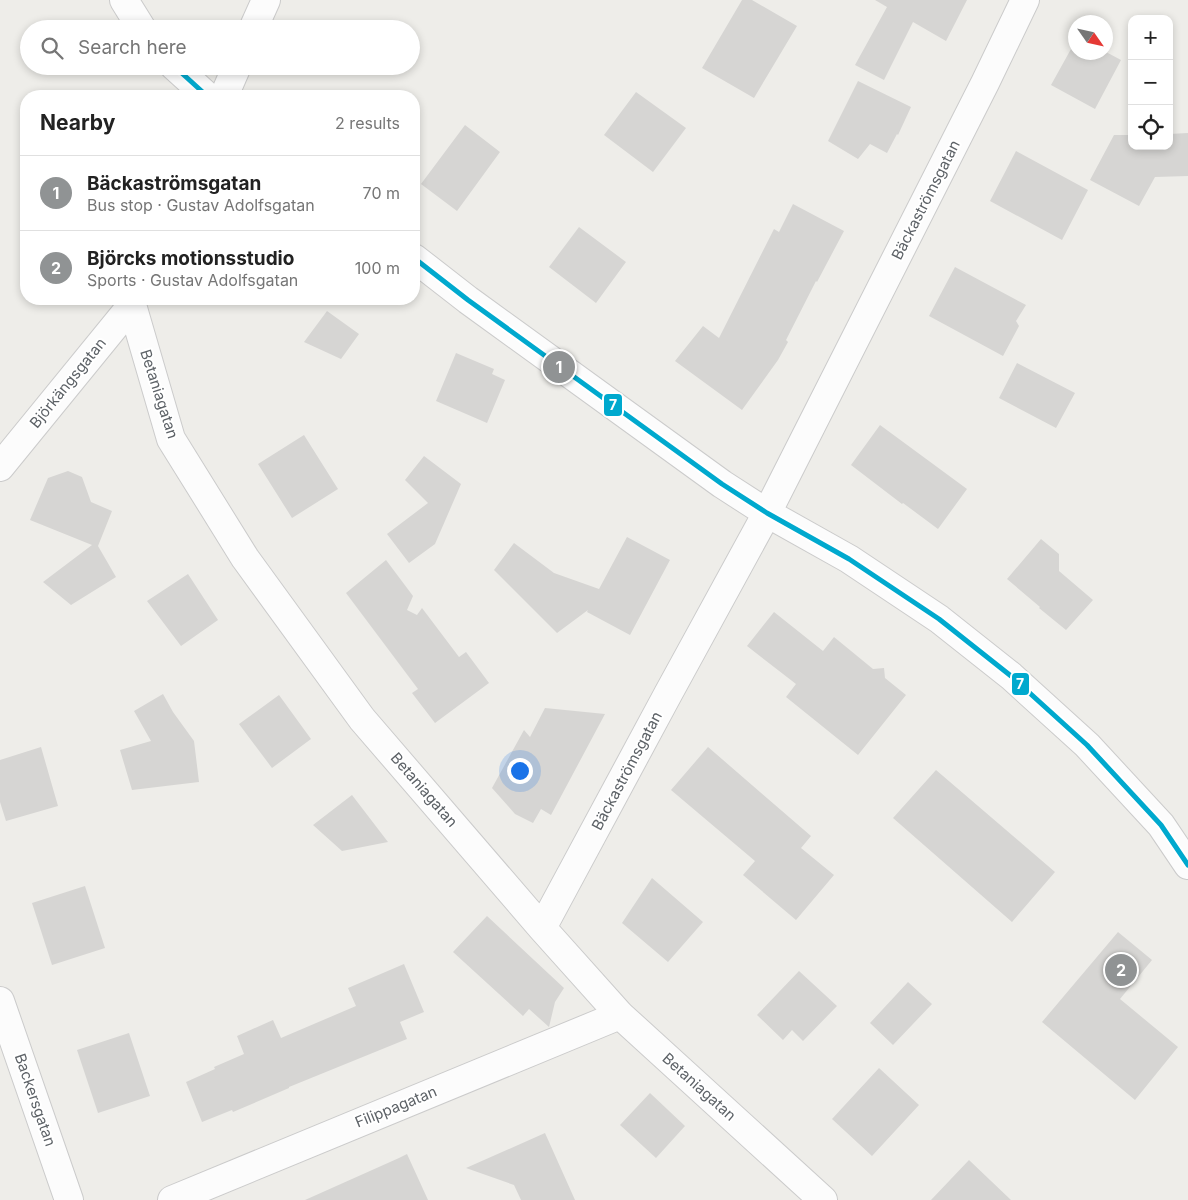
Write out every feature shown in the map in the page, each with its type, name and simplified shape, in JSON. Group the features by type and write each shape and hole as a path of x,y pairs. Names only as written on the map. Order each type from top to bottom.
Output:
{"street":[{"path":"124,0 136,20"},
{"path":"257,20 266,0"},
{"name":"Bäckaströmsgatan","path":"542,928 768,513 1025,0"},
{"path":"184,75 200,90"},
{"path":"227,90 233,75"},
{"path":"420,263 476,306 722,484 768,513 849,559 939,619 1011,676 1087,745 1161,825 1188,865"},
{"name":"Björkängsgatan","path":"0,467 131,305"},
{"name":"Betaniagatan","path":"134,305 172,438 245,558 362,718 542,928 620,1015 824,1200"},
{"name":"Backersgatan","path":"0,1000 69,1200"},
{"name":"Filippagatan","path":"172,1200 620,1015"}],"building":[{"path":"742,0 752,0 797,26 754,98 702,68"},
{"path":"875,0 967,0 946,41 913,22 884,80 855,65 887,7"},
{"path":"1068,54 1068,60 1113,60 1113,56 1121,60 1095,109 1051,85"},
{"path":"858,81 911,107 887,153 870,144 858,159 828,141"},
{"path":"636,92 686,128 653,172 604,135"},
{"path":"465,125 500,152 457,211 421,184"},
{"path":"1188,133 1188,176 1155,177 1139,206 1090,180 1114,135 1128,135 1128,150 1173,150 1173,134"},
{"path":"1016,151 1088,190 1062,240 990,201"},
{"path":"793,204 844,231 816,281 778,360 742,410 675,361 703,326 719,338 774,229 779,232"},
{"path":"579,227 626,262 596,303 549,267"},
{"path":"955,267 1026,305 1016,321 1019,326 1003,356 929,316"},
{"path":"327,311 359,334 341,359 304,342"},
{"path":"456,353 494,369 492,374 505,380 487,423 436,401"},
{"path":"1017,363 1075,393 1056,428 999,398"},
{"path":"880,425 967,489 938,529 851,465"},
{"path":"304,435 338,489 292,518 258,464"},
{"path":"424,456 461,484 435,544 409,563 387,534 428,503 405,480"},
{"path":"68,471 82,477 91,502 112,511 98,546 116,577 71,605 43,582 92,545 30,520 48,478"},
{"path":"627,537 670,560 630,635 587,612 588,610 557,633 494,570 514,543 554,573 599,589"},
{"path":"1041,539 1059,554 1059,571 1093,600 1066,630 1007,579"},
{"path":"386,560 413,596 407,610 417,615 422,608 459,657 466,652 489,683 435,723 412,693 418,689 346,593"},
{"path":"188,574 218,620 181,646 147,601"},
{"path":"774,612 823,651 834,637 873,669 884,668 885,678 906,695 858,755 786,697 796,684 747,646"},
{"path":"163,694 173,712 194,741 199,782 132,790 120,750 151,741 134,711"},
{"path":"279,695 311,739 272,768 239,724"},
{"path":"545,708 605,714 551,815 541,809 533,823 515,814 492,788 524,730 530,737"},
{"path":"41,747 58,806 6,821 0,802 0,760"},
{"path":"708,747 811,836 801,848 834,875 796,920 743,875 755,861 671,790"},
{"path":"936,770 1055,872 1012,922 893,818"},
{"path":"352,795 388,842 342,851 313,825"},
{"path":"652,878 703,922 668,962 622,923"},
{"path":"85,886 105,948 52,965 32,903"},
{"path":"487,916 564,988 555,1002 549,1027 529,1009 523,1016 453,952"},
{"path":"1118,932 1152,960 1120,999 1178,1047 1135,1100 1042,1022"},
{"path":"404,964 424,1012 400,1022 407,1039 233,1112 232,1110 202,1122 186,1082 244,1054 237,1036 273,1020 281,1038 356,1006 348,988"},
{"path":"799,971 837,1006 803,1041 792,1030 783,1040 757,1015"},
{"path":"908,982 932,1004 893,1045 870,1023"},
{"path":"129,1033 150,1096 98,1113 77,1050"},
{"path":"879,1068 919,1105 872,1156 832,1119"},
{"path":"650,1093 685,1126 656,1158 620,1125"},
{"path":"545,1133 575,1200 521,1200 514,1185 466,1168"},
{"path":"407,1154 428,1200 305,1200 399,1158"},
{"path":"969,1160 1011,1200 931,1200"}],"transit line":[{"name":"7","path":"184,75 200,90"},
{"name":"7","path":"420,263 468,300 722,484 767,513 849,559 939,619 1011,676 1087,745 1161,825 1188,865"}],"place":[{"name":"Bäckaströmsgatan","path":"559,367"},
{"name":"Björcks motionsstudio","path":"1121,970"}]}
